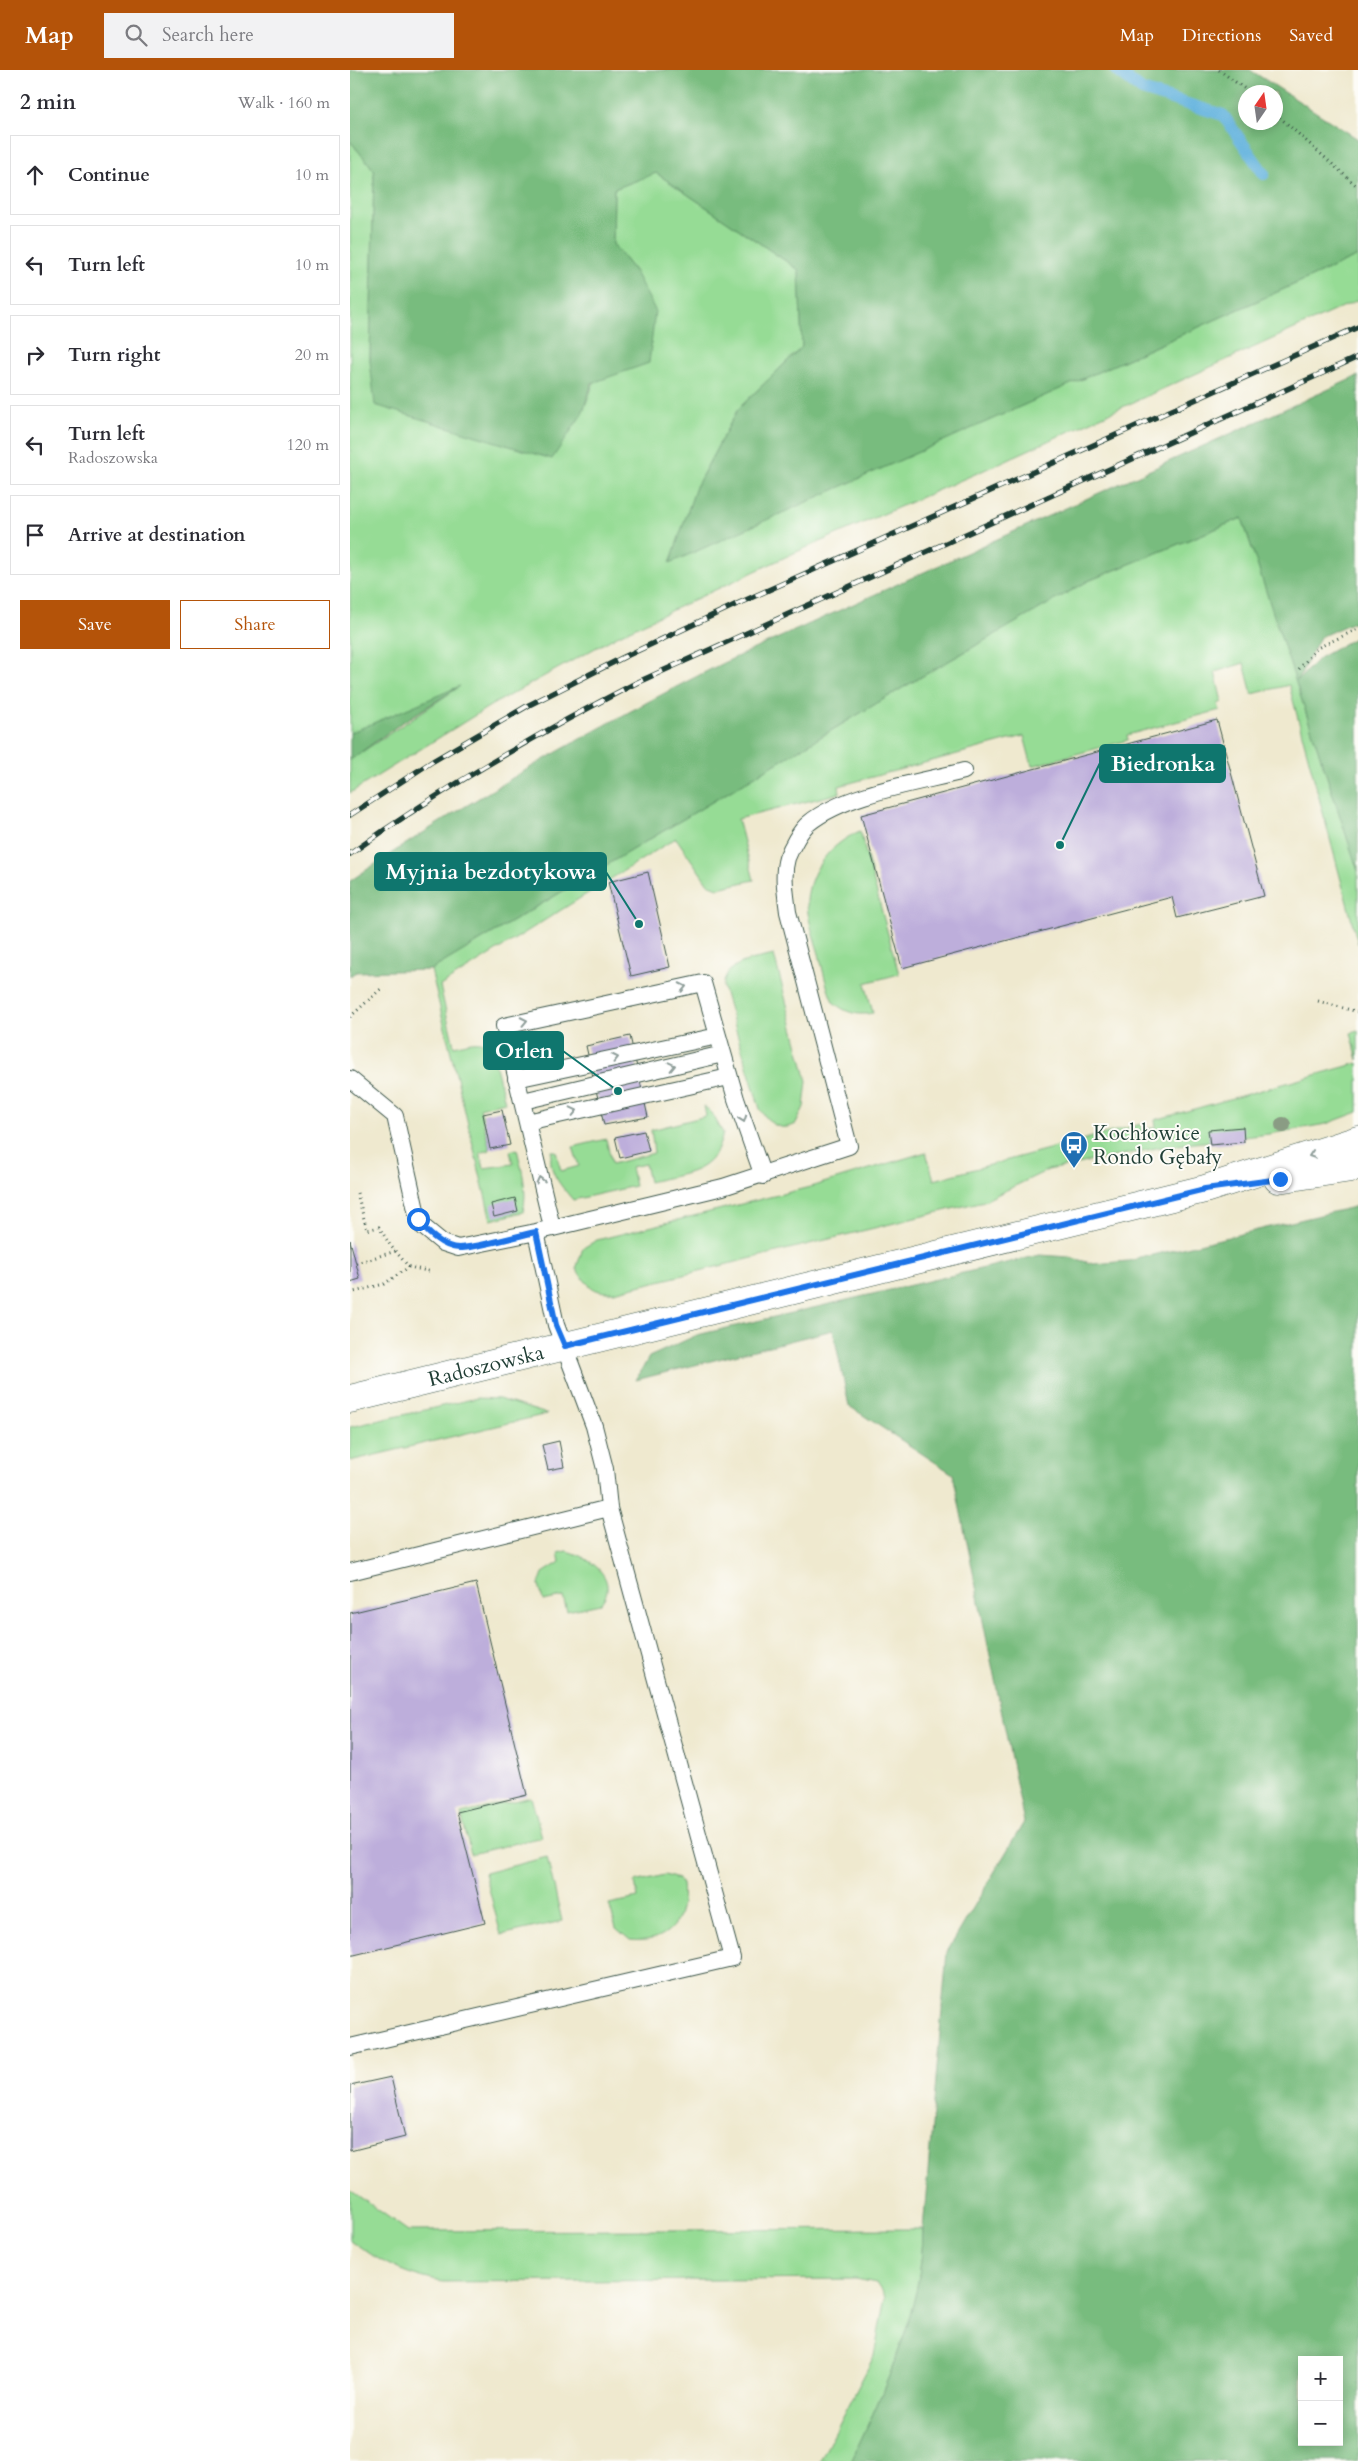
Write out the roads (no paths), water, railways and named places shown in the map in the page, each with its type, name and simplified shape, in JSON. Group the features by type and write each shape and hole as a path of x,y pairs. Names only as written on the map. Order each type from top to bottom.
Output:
{"street":[{"name":"Radoszowska","path":"350,1399 1205,1189 1358,1140"},
{"name":"Radoszowska","path":"1205,1189 1358,1167"}],"lane":[{"path":"350,1079 395,1116 418,1219 430,1233 443,1243 458,1248 536,1232 723,1187 763,1176 849,1146 788,912 785,878 787,859 808,824 824,813 858,798 964,771"},
{"path":"552,1228 504,1026 703,982 729,1077 763,1176"},
{"path":"516,1079 718,1036"},
{"path":"523,1101 723,1054"},
{"path":"527,1122 729,1077"},
{"path":"350,2047 732,1958 609,1508 605,1469 594,1426 556,1325 536,1232"},
{"path":"350,1572 609,1508"}],"waterway":[{"path":"1116,70 1142,90 1223,115 1264,174"}],"railway":[{"path":"350,815 433,761 529,705 624,657 737,604 1358,327"},
{"path":"350,854 419,807 490,763 636,683 1358,357"}],"place":[{"name":"Biedronka","path":"1060,845"},
{"name":"Myjnia bezdotykowa","path":"639,924"},
{"name":"Orlen","path":"618,1091"},
{"name":"Kochłowice Rondo Gębały","path":"1074,1169"}]}
